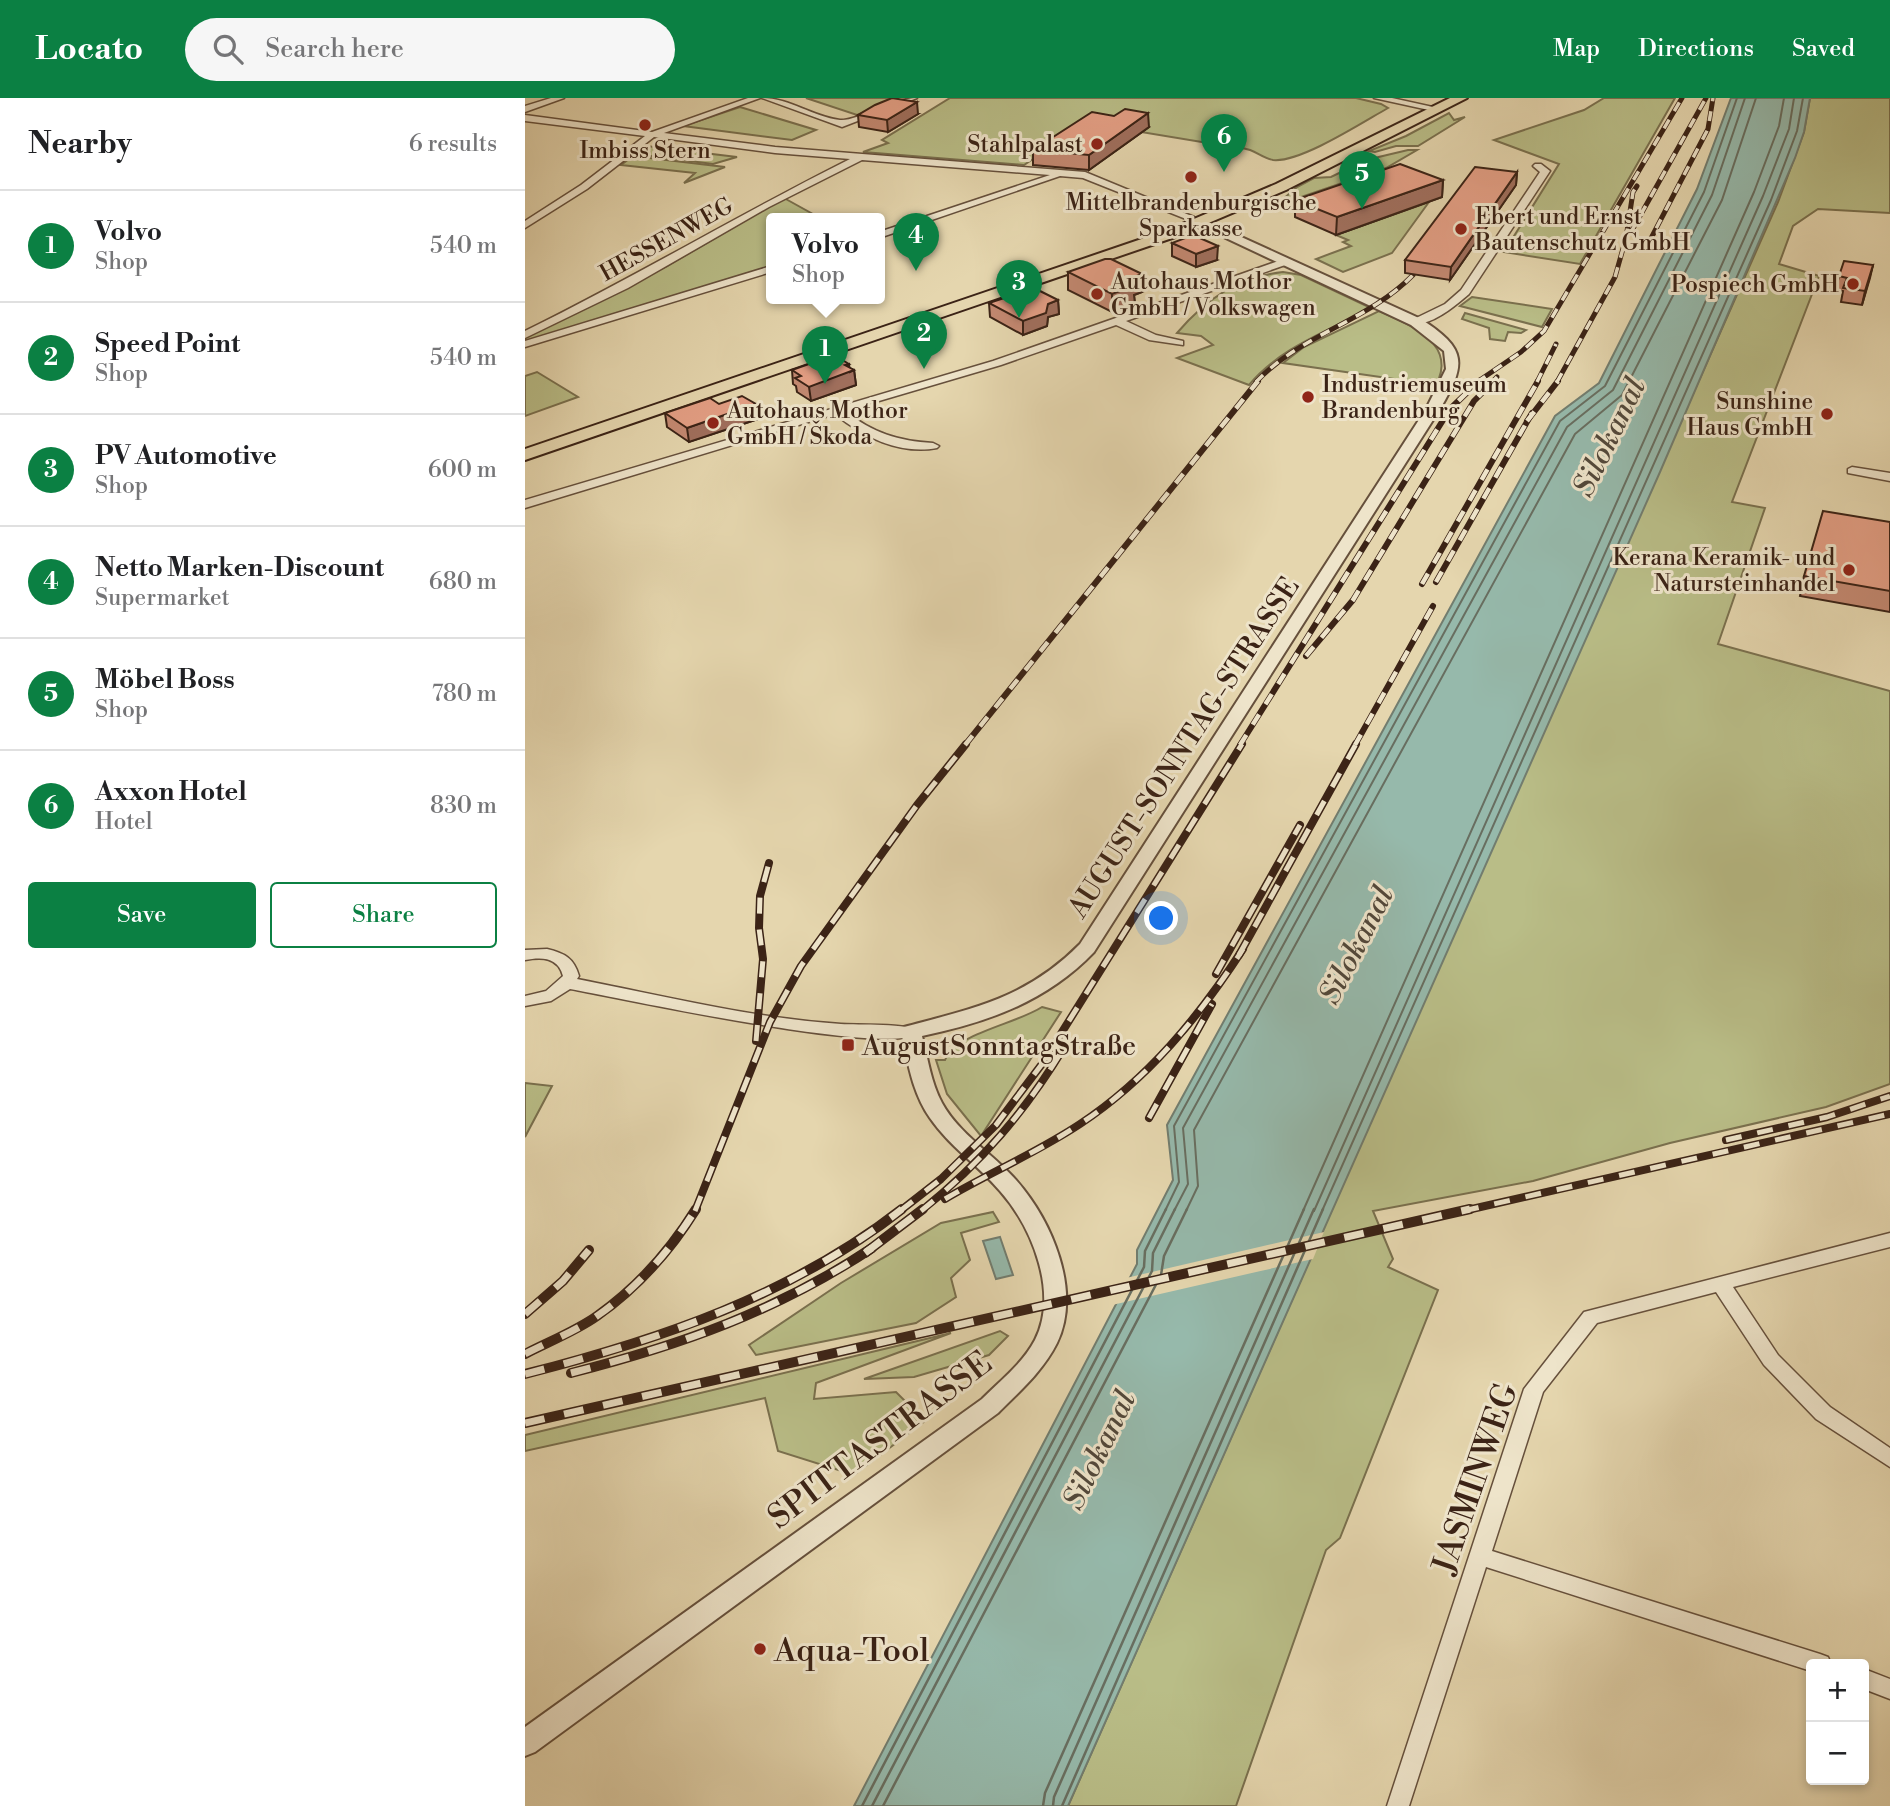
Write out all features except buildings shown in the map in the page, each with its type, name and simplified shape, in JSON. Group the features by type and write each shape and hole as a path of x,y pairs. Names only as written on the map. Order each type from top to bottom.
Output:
{"main road":[{"path":"525,446 1194,220 1409,114 1460,98"},
{"path":"525,455 1281,187 1435,105"}],"street":[{"path":"525,109 560,98"},
{"path":"525,225 584,187 653,134 756,98"},
{"path":"766,98 842,124 913,98"},
{"path":"1378,98 1406,106 1409,114"},
{"path":"1390,101 1435,105"},
{"path":"525,118 775,150 1065,173 1097,178 1194,220"},
{"name":"HESSENWEG","path":"525,335 624,286 766,205 862,157"},
{"path":"1416,322 1449,306 1465,292 1545,171 1538,166"},
{"path":"885,233 1065,173"},
{"name":"AUGUST-SONNTAG-STRASSE","path":"568,983 803,1028 851,1032 911,1032 985,1014 1030,994 1069,968 1087,948 1450,382 1455,366 1451,352 1439,337 1416,322 1194,220"},
{"path":"525,505 639,467 997,363 1284,262"},
{"name":"HESSENWEG","path":"525,344 766,271"},
{"path":"1119,322 1153,338 1179,343"},
{"path":"838,411 860,430 879,439 901,445 933,446"},
{"path":"1852,471 1890,477"},
{"path":"525,955 547,953 562,959 571,969 568,983 551,995 525,1001"},
{"name":"SPITTASTRASSE","path":"525,1743 990,1406 1038,1355 1050,1331 1054,1310 1053,1287 1045,1248 1034,1220 1010,1187 937,1113 924,1083 911,1032"},
{"name":"JASMINWEG","path":"1398,1806 1534,1389 1591,1317 1890,1240"},
{"path":"1720,1283 1771,1360 1823,1413 1890,1459"},
{"path":"1479,1556 1806,1659"},
{"path":"1869,1681 1890,1689"}],"green space":[{"path":"806,98 887,98 895,101 857,115"},
{"path":"950,98 1356,98 1388,108 1315,149 1285,159 1268,159 1244,148 1087,123 1024,165 863,152 888,143 882,140"},
{"path":"1604,98 1675,98 1580,264 1504,252 1559,164 1494,140 1584,110"},
{"path":"1810,98 1890,98 1890,213 1818,209 1793,226 1779,264 1819,276 1732,502 1765,508 1718,644 1890,691 1890,1084 1826,1107 1670,1143 1533,1181 1373,1211 1393,1259 1388,1267 1438,1290 1340,1538 1326,1550 1236,1806 1068,1806 1778,202 1804,132"},
{"path":"740,107 816,130 792,140 683,126"},
{"path":"1449,113 1454,120 1465,117 1418,146 1396,146 1369,151 1406,136"},
{"path":"646,146 737,157 713,164 635,154"},
{"path":"1417,150 1386,168 1275,206 1297,187 1314,178 1331,177 1366,160"},
{"path":"633,156 725,167 684,183 695,173 621,165"},
{"path":"784,198 811,213 766,213 766,268 525,343 525,337 667,266"},
{"path":"1429,202 1392,253 1343,272 1316,259 1351,246 1343,242 1348,240 1336,235"},
{"path":"1283,272 1301,275 1371,308 1291,350 1262,371 1249,385 1177,358 1213,345 1201,336 1177,333 1211,300 1252,279"},
{"path":"1472,297 1552,309 1542,327 1460,306"},
{"path":"1379,311 1417,330 1436,347 1441,358 1441,371 1436,385 1283,363 1304,347"},
{"path":"1465,313 1526,330 1521,333 1508,332 1505,341 1490,339 1489,328 1462,319"},
{"path":"537,372 578,397 525,416 525,376"},
{"path":"1042,1007 1061,1012 981,1136 947,1094 936,1060 945,1060 960,1043 973,1036"},
{"path":"525,1083 552,1086 525,1137"},
{"path":"993,1212 999,1222 961,1233 970,1260 951,1278 956,1297 916,1323 756,1355 749,1345 841,1283 941,1223"},
{"path":"1000,1331 1008,1336 989,1355 914,1377 864,1379"},
{"path":"951,1333 816,1383 814,1399 896,1392 925,1421 854,1475 778,1451 765,1398 525,1451 525,1435"}],"water":[{"name":"Silokanal","path":"1731,98 1810,98 1804,132 1795,158 1660,472 1068,1806 854,1806 1137,1264 1137,1250 1173,1180 1167,1125 1555,416 1599,383 1697,189"},
{"path":"1000,1237 1013,1275 996,1279 983,1241"}],"pier":[{"path":"1324,1232 1313,1259 1112,1305 1126,1278"}],"railway":[{"path":"1477,382 1521,352 1544,331 1682,98"},
{"path":"1631,232 1706,98"},
{"path":"1647,246 1708,129 1713,98"},
{"path":"1557,382 1615,277 1626,238 1633,192 1637,186"},
{"path":"1256,382 1293,352 1375,305 1413,275"},
{"path":"1537,382 1556,344"},
{"path":"1492,382 1497,377"},
{"path":"965,745 1258,381"},
{"path":"1240,745 1450,409 1479,381"},
{"path":"1306,656 1353,600 1474,401 1494,381"},
{"path":"1422,584 1538,381"},
{"path":"1529,419 1558,381"},
{"path":"1529,419 1532,413"},
{"path":"1436,582 1529,419"},
{"path":"1355,745 1433,606"},
{"path":"696,1210 770,1022 801,966 917,805 966,744"},
{"path":"900,1211 941,1179 996,1125 1042,1064 1242,744"},
{"path":"1239,954 1356,744"},
{"path":"1216,974 1300,825"},
{"path":"756,1041 763,959 759,928 760,896 769,863"},
{"path":"1239,954 1243,949"},
{"path":"945,1199 1064,1134 1128,1087 1171,1045 1209,999 1239,954"},
{"path":"1149,1118 1212,1004"},
{"path":"921,1211 964,1174 1001,1135 1034,1093 1065,1046"},
{"path":"1726,1140 1827,1117 1890,1096"},
{"path":"1463,1211 1890,1114"},
{"path":"525,1374 625,1346 723,1311 816,1266 902,1209"},
{"path":"870,1249 923,1209"},
{"path":"525,1423 1470,1209"},
{"path":"525,1354 589,1321 612,1305 664,1254 696,1210"},
{"path":"571,1373 651,1351 727,1324 800,1290 870,1249"},
{"path":"865,1253 870,1249"},
{"path":"525,1314 563,1281 589,1250"}],"place":[{"name":"Imbiss Stern","path":"645,125"},
{"name":"Stahlpalast","path":"1097,144"},
{"name":"Axxon Hotel","path":"1224,172"},
{"name":"Mittelbrandenburgische Sparkasse","path":"1191,177"},
{"name":"Möbel Boss","path":"1362,209"},
{"name":"Ebert und Ernst Bautenschutz GmbH","path":"1461,229"},
{"name":"Netto Marken-Discount","path":"916,271"},
{"name":"Pospiech GmbH","path":"1853,284"},
{"name":"Autohaus Mothor GmbH / Volkswagen","path":"1097,294"},
{"name":"PV Automotive","path":"1019,318"},
{"name":"Speed Point","path":"924,369"},
{"name":"Volvo","path":"825,384"},
{"name":"Industriemuseum Brandenburg","path":"1308,397"},
{"name":"Sunshine Haus GmbH","path":"1827,414"},
{"name":"Autohaus Mothor GmbH / Škoda","path":"713,423"},
{"name":"Kerana Keramik- und Natursteinhandel","path":"1849,570"},
{"name":"AugustSonntagStraße","path":"848,1045"},
{"name":"Aqua-Tool","path":"760,1649"}]}
